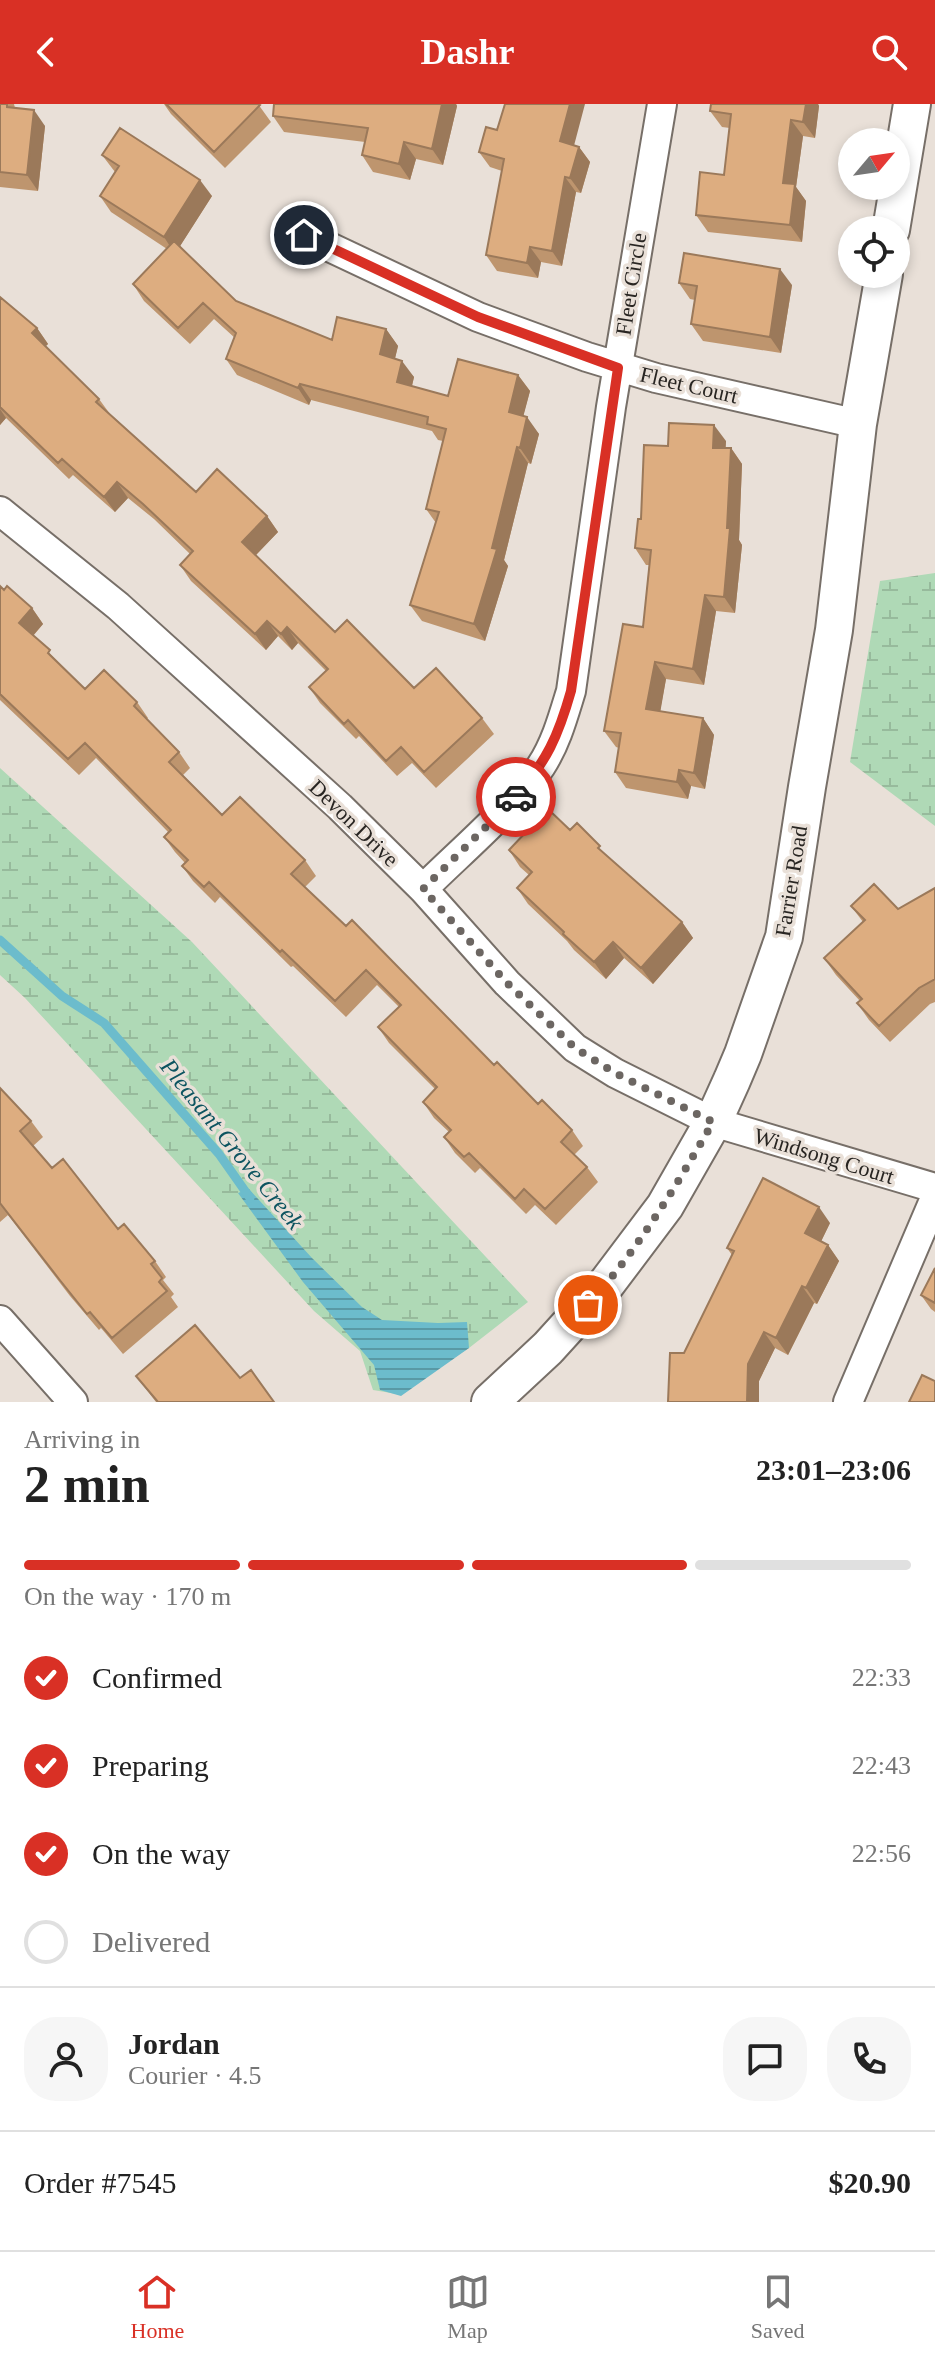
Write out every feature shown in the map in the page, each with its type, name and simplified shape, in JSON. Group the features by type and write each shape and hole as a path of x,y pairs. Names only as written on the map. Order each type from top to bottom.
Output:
{"street":[{"name":"Fleet Circle","path":"423,889 517,796 541,765 560,730 571,691 618,368 662,104"},
{"path":"893,216 912,104"},
{"name":"Fleet Court","path":"304,235 478,317 618,368 858,424"},
{"name":"Farrier Road","path":"490,1402 548,1348 607,1283 665,1206 713,1122 743,1054 784,937 834,630 858,424 882,288"},
{"name":"Devon Drive","path":"0,511 118,606 340,807 423,889 507,983 575,1048 615,1073 713,1122"},
{"name":"Windsong Court","path":"713,1122 935,1188"},
{"path":"848,1402 935,1198"},
{"path":"0,1320 73,1402"}],"green space":[{"path":"935,573 935,826 850,762 880,581"},
{"path":"0,768 192,942 528,1302 469,1348 397,1394 373,1390 360,1351 314,1311 25,998 0,975"}],"water":[{"path":"249,1189 362,1307 382,1320 467,1322 469,1348 401,1396 380,1390 374,1365 303,1282 238,1193"}],"building":[{"path":"0,104 34,110 27,175 0,172"},
{"path":"166,104 258,104 260,105 214,152"},
{"path":"274,104 442,104 432,149 404,142 399,164 362,155 368,128 273,116"},
{"path":"505,104 570,104 560,141 579,147 570,178 565,177 552,251 530,247 527,263 486,255 504,159 479,152 486,127 497,130"},
{"path":"711,104 806,104 803,122 791,120 783,183 795,184 790,225 696,215 700,172 724,175 731,114 710,111"},
{"path":"120,128 200,180 164,237 100,196 119,166 102,155"},
{"path":"174,241 236,301 332,340 337,317 386,329 380,354 402,361 397,382 448,396 458,359 518,375 509,412 527,417 492,548 497,549 474,624 410,605 439,512 426,509 446,429 427,424 428,417 300,384 298,388 226,359 236,333 203,303 178,328 133,284"},
{"path":"684,253 780,269 770,337 691,324 697,286 679,283"},
{"path":"0,297 37,328 32,333 99,399 96,402 196,492 217,469 267,516 242,542 335,632 347,620 414,688 436,668 482,718 424,772 401,747 386,761 348,720 344,724 309,687 328,669 287,627 281,634 267,621 255,634 180,565 193,551 143,504 117,482 104,497 62,459 58,463 0,407"},
{"path":"669,423 714,425 713,448 731,448 727,528 730,528 724,597 705,595 693,669 655,662 646,709 703,718 694,773 679,770 677,782 615,772 621,733 604,731 623,624 643,627 651,550 635,548 638,519 641,519 644,445 668,446"},
{"path":"0,586 4,590 7,586 32,608 19,623 50,650 48,653 85,689 104,670 137,702 134,706 179,752 169,762 222,815 240,797 305,860 291,874 346,926 352,920 494,1065 497,1062 538,1104 542,1100 572,1130 561,1142 587,1167 545,1209 524,1189 515,1199 469,1153 464,1157 444,1137 451,1130 423,1102 437,1087 378,1027 401,1005 366,970 335,1001 209,882 204,887 182,866 188,860 164,837 171,830 85,743 68,759 0,694"},
{"path":"548,809 570,830 577,823 600,846 598,848 682,922 641,968 613,942 594,962 517,888 532,872 509,850"},
{"path":"874,884 898,909 935,888 935,979 919,988 879,1026 857,1003 862,999 824,958 865,920 851,906"},
{"path":"0,1088 31,1121 20,1131 52,1168 63,1159 118,1229 124,1224 155,1261 151,1264 167,1291 112,1338 90,1312 87,1314 0,1203"},
{"path":"763,1178 819,1207 805,1233 828,1245 806,1288 802,1286 776,1338 764,1332 748,1364 747,1402 668,1402 670,1353 684,1353 734,1251 727,1248"},
{"path":"935,1268 935,1303 921,1295"},
{"path":"195,1325 240,1378 251,1370 274,1402 158,1402 136,1376"},
{"path":"922,1375 935,1381 935,1402 909,1402"}],"waterway":[{"name":"Pleasant Grove Creek","path":"0,940 62,996 104,1023 219,1154 250,1198"}],"way so far":[{"path":"516,797 423,889 507,983 575,1048 615,1073 713,1122 665,1206 588,1305"}],"route":[{"path":"304,235 478,317 618,368 571,691 560,730 541,765 516,797"}]}
